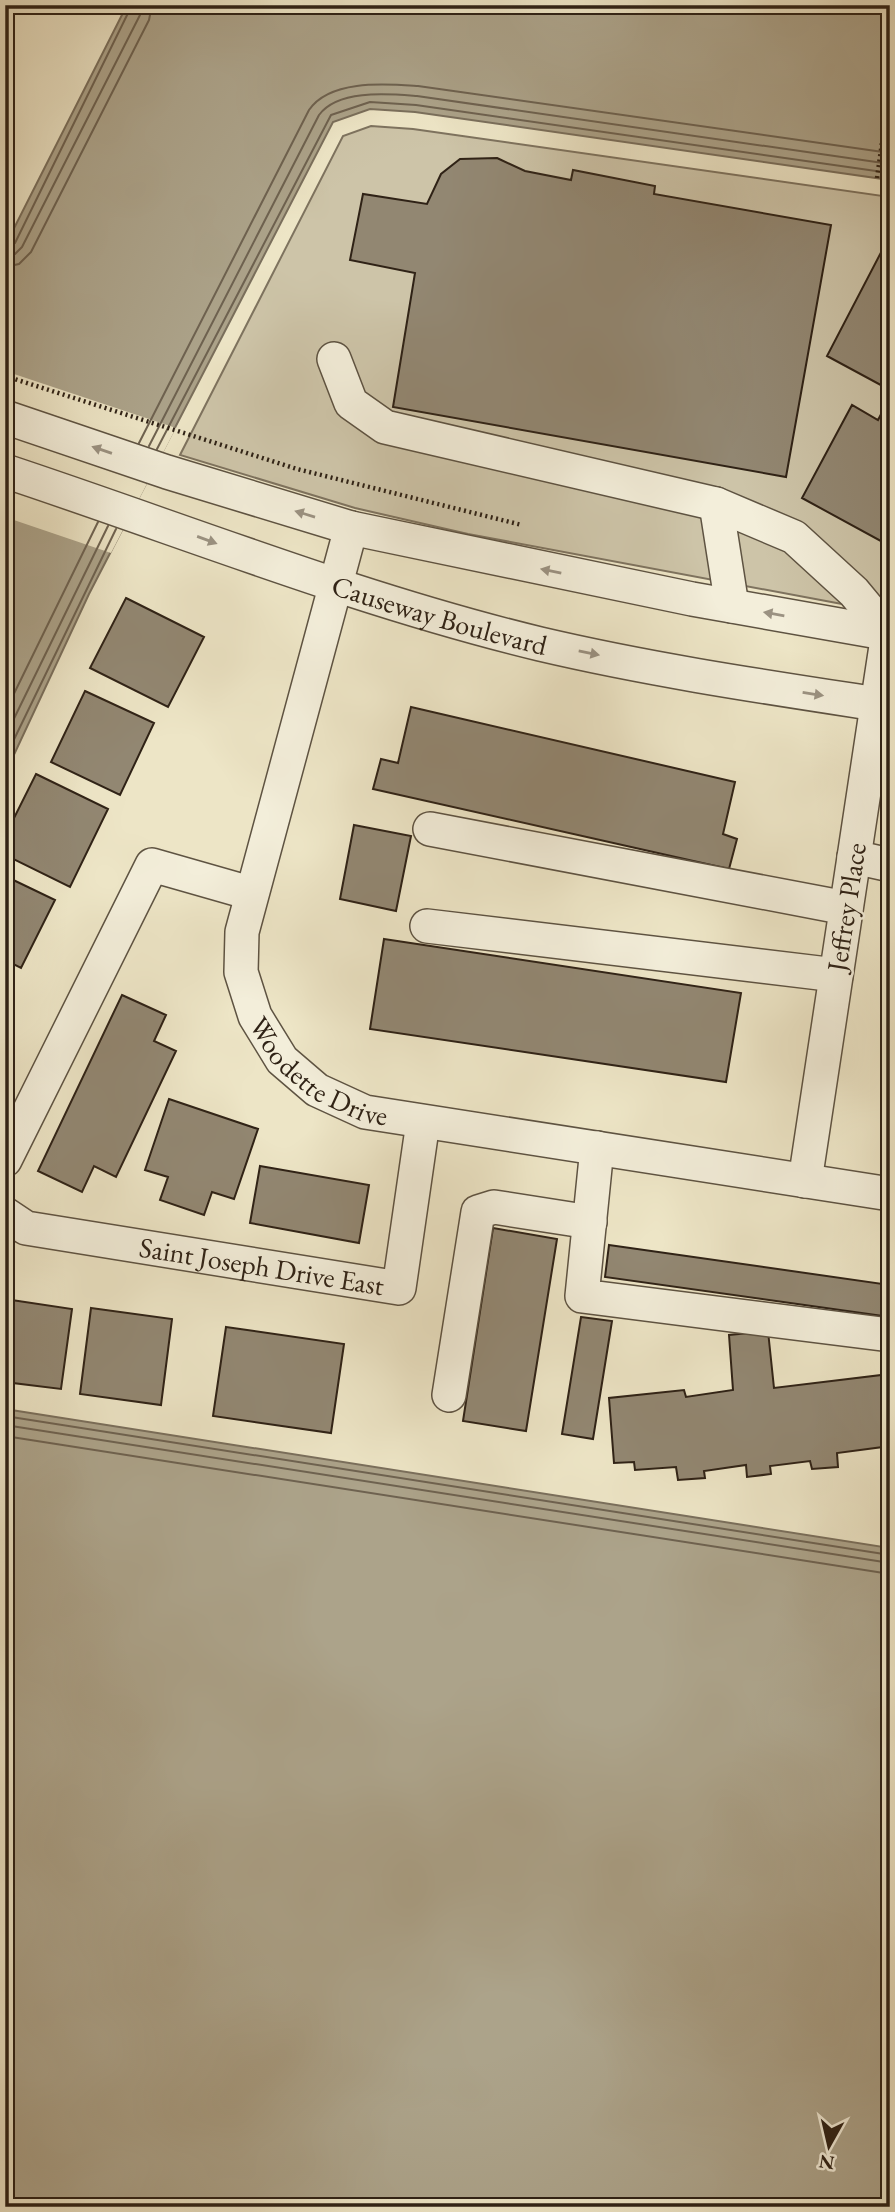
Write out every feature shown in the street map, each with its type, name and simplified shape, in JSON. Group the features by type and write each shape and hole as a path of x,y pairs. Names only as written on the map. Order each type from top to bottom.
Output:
{"street":[{"path":"334,359 351,403 385,427 716,504 793,537 854,592 889,634"},
{"name":"Causeway Boulevard","path":"5,418 167,472 351,528 463,553 889,634"},
{"name":"Causeway Boulevard","path":"5,471 336,586 540,643 718,678 883,705"},
{"path":"716,504 732,606"},
{"name":"Woodette Drive","path":"351,528 250,893 242,932 242,972 255,1016 282,1060 317,1090 365,1112 890,1194"},
{"name":"Jeffrey Place","path":"805,1181 854,858 883,705 889,634"},
{"path":"430,829 846,908"},
{"path":"854,858 890,865"},
{"path":"5,1160 152,865 250,893"},
{"path":"427,926 836,975"},
{"name":"Saint Joseph Drive East","path":"5,1214 26,1228 399,1288 423,1122"},
{"path":"597,1148 582,1296 890,1335"},
{"path":"449,1395 478,1212 494,1208 590,1222"}],"path":[{"path":"877,178 890,86"},
{"path":"5,376 297,469 534,528"}],"shaded area":[{"path":"371,126 413,129 890,197 890,613 468,534 355,508 180,455 343,136"}],"water":[{"path":"127,5 890,5 890,180 415,112 370,109 333,122 89,594 5,774 5,246"},
{"path":"5,1409 890,1548 890,2207 5,2207"}],"pier":[{"path":"5,371 176,428 111,553 5,517"}],"building":[{"path":"497,158 525,171 571,180 573,170 655,186 654,194 831,225 786,477 393,407 415,273 350,260 363,194 427,204 441,174 460,159"},
{"path":"888,239 890,240 890,390 827,356"},
{"path":"890,397 890,546 802,498 852,405 878,420"},
{"path":"126,598 204,637 168,707 90,668"},
{"path":"85,691 154,723 120,795 51,762"},
{"path":"411,707 735,782 723,834 737,839 729,869 373,789 381,759 398,763"},
{"path":"36,774 108,809 70,887 5,855 5,836"},
{"path":"354,825 411,836 396,911 340,899"},
{"path":"5,876 55,900 21,968 5,960"},
{"path":"384,939 741,993 726,1082 370,1029"},
{"path":"122,995 166,1015 154,1041 176,1051 116,1177 94,1166 82,1192 38,1171"},
{"path":"169,1099 258,1129 234,1199 212,1192 204,1215 160,1200 168,1177 145,1170"},
{"path":"260,1166 369,1185 359,1243 250,1223"},
{"path":"493,1228 557,1239 526,1431 463,1421"},
{"path":"609,1245 890,1285 890,1317 605,1277"},
{"path":"5,1299 72,1309 61,1389 5,1382"},
{"path":"91,1308 172,1319 161,1405 80,1394"},
{"path":"581,1317 612,1321 593,1439 562,1434"},
{"path":"226,1327 344,1344 331,1433 213,1416"},
{"path":"768,1331 774,1388 890,1374 890,1446 837,1453 838,1467 812,1469 810,1461 770,1466 771,1474 747,1477 746,1465 704,1471 705,1478 678,1480 676,1467 635,1470 634,1462 614,1463 609,1398 684,1390 686,1397 733,1390 729,1335"}]}
